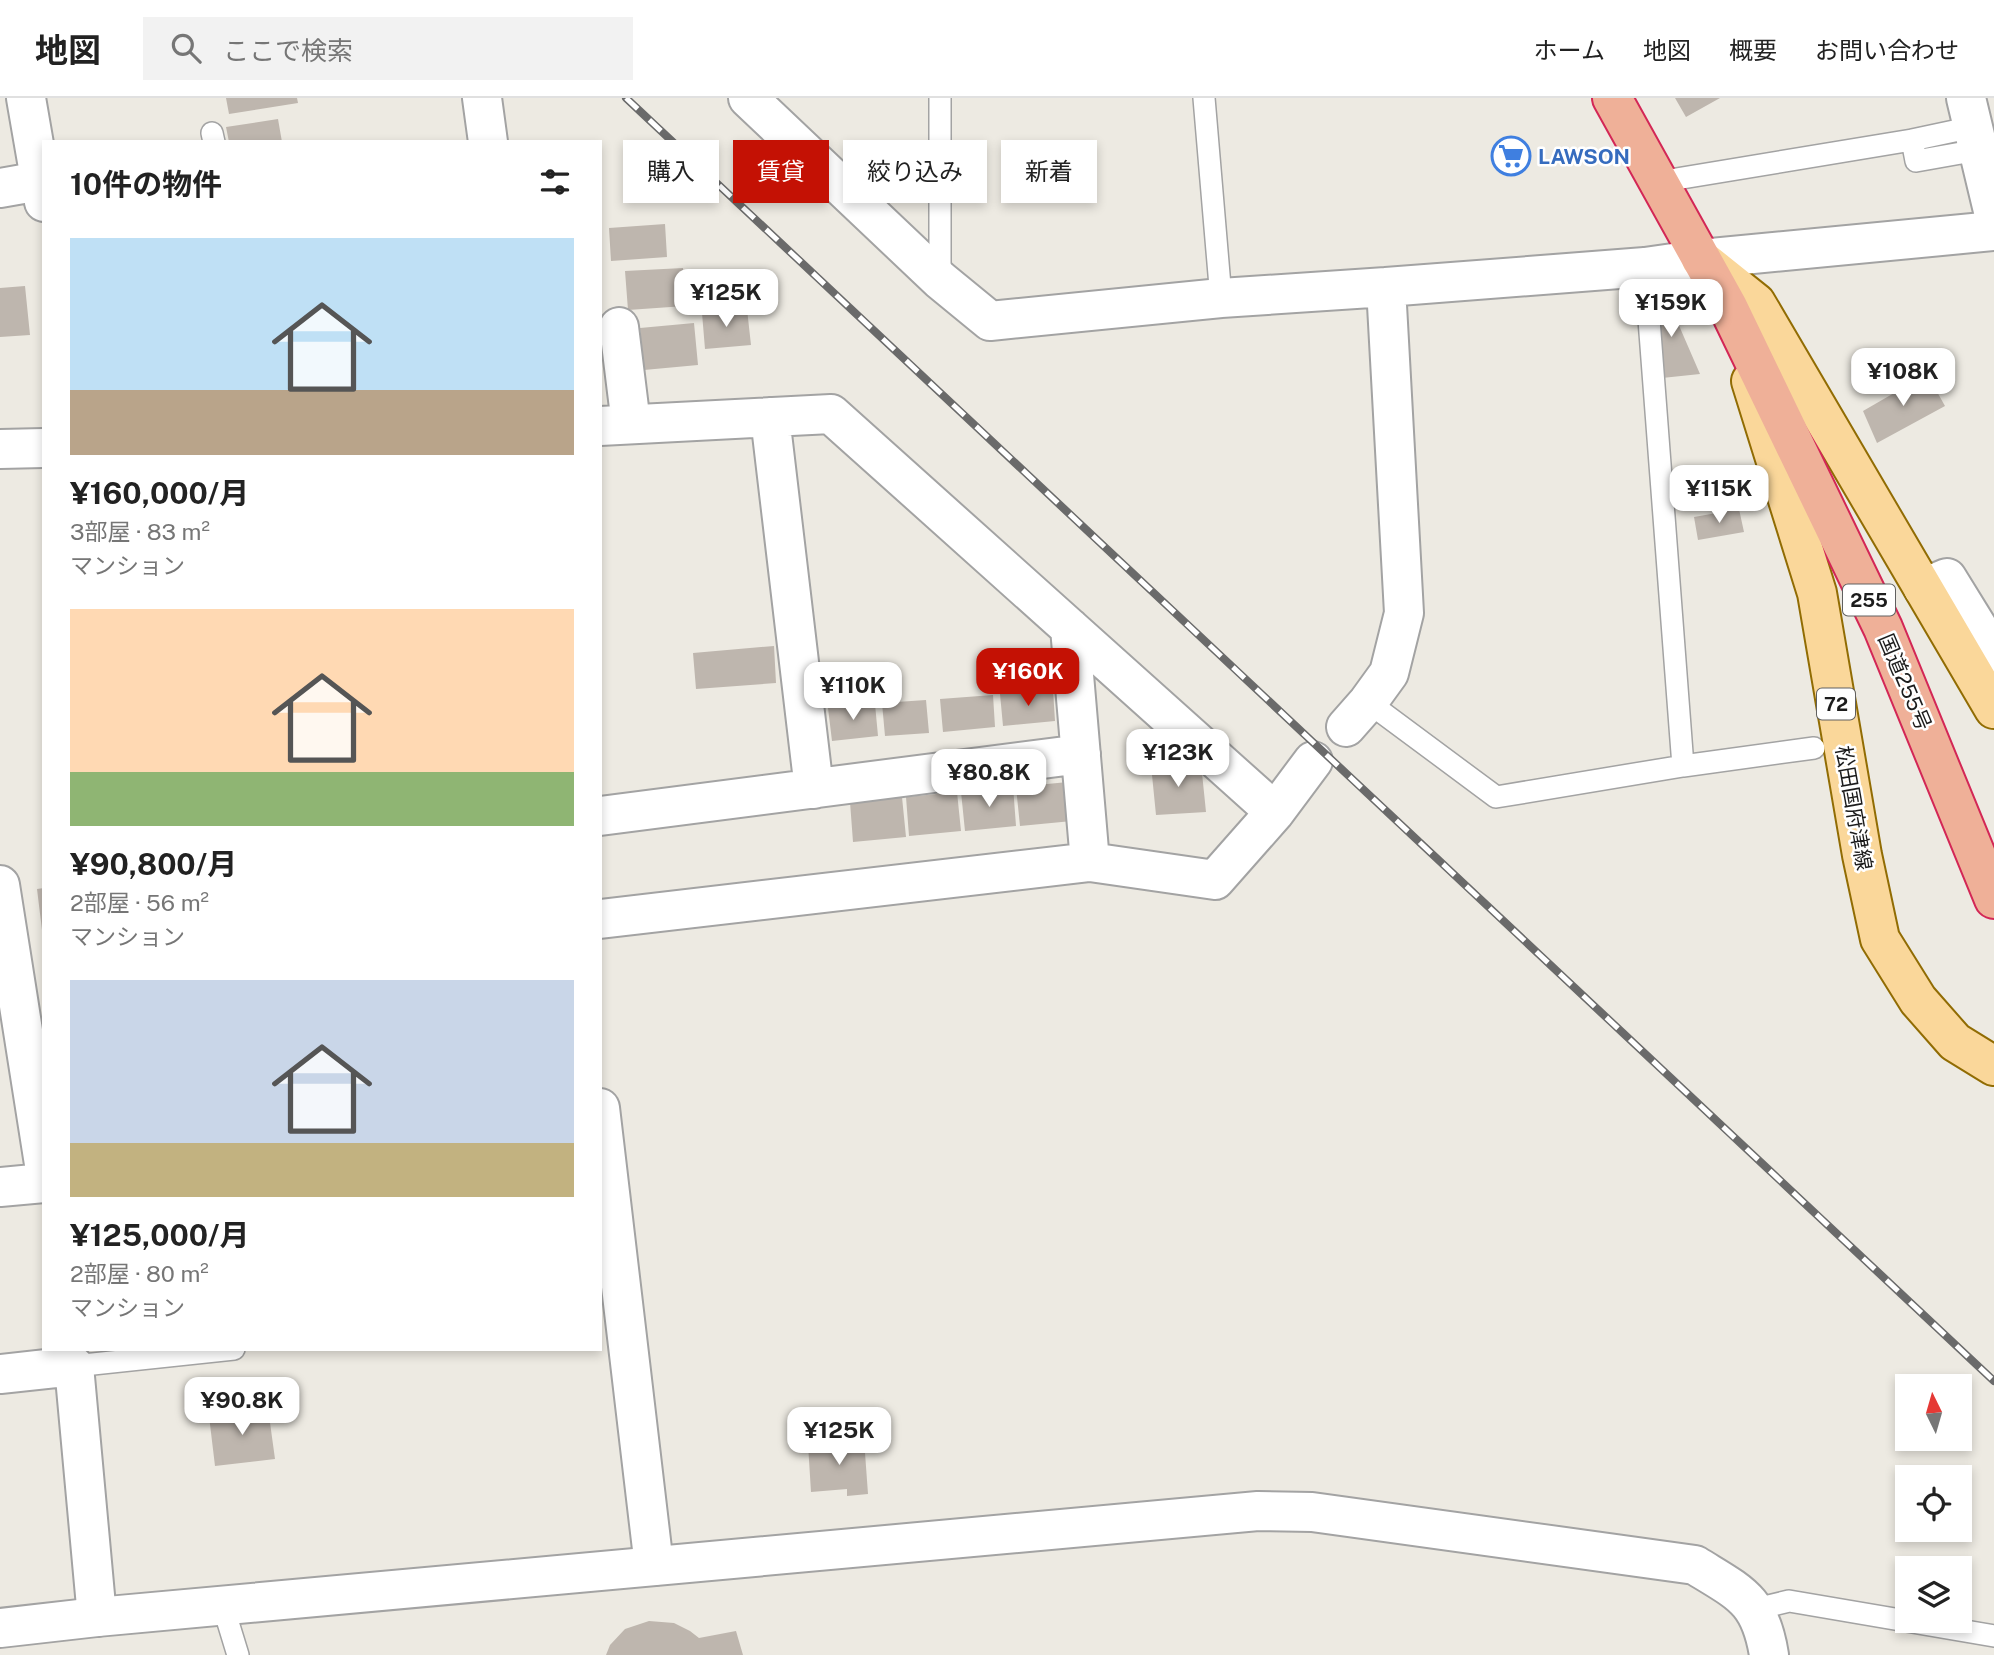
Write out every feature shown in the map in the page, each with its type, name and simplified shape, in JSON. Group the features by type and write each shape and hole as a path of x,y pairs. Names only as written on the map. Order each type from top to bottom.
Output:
{"highway":[{"name":"国道255号","path":"1612,98 1728,307 1883,628 1994,899"}],"main road":[{"path":"1701,259 1756,303 1994,709"},
{"name":"松田国府津線","path":"1728,307 1817,593 1861,855 1880,939 1917,1000 1955,1042 1994,1066"}],"street":[{"path":"0,188 42,192 26,98"},
{"path":"482,98 488,140"},
{"path":"748,98 940,280 990,321 1221,298 1645,267 1701,259 1994,231"},
{"path":"1972,125 1994,215"},
{"path":"1357,714 1389,673 1404,613 1386,287"},
{"path":"619,327 615,425 831,414 1275,812"},
{"path":"770,417 814,789"},
{"path":"0,449 42,448"},
{"path":"1923,588 1947,578 1994,654"},
{"path":"1070,628 1090,862"},
{"path":"602,816 1081,754"},
{"path":"602,919 1090,862 1215,880 1275,812 1313,761"},
{"path":"0,885 42,1151"},
{"path":"602,1142 612,1312 654,1566"},
{"path":"0,1187 42,1183"},
{"path":"0,1374 74,1366 97,1617"},
{"path":"0,1628 1258,1511 1312,1512 1695,1565 1733,1589 1756,1609 1765,1630 1769,1655"}],"lane":[{"path":"940,98 940,280"},
{"path":"1204,98 1221,298"},
{"path":"1658,182 1912,140 1916,161 1972,125"},
{"path":"1645,267 1683,766"},
{"path":"1357,714 1496,797 1683,766 1814,748"},
{"path":"74,1366 215,1351"},
{"path":"1756,1609 1789,1601 1994,1636"},
{"path":"223,1606 238,1655"}],"building":[{"path":"226,98 297,98 298,103 229,114"},
{"path":"1675,98 1720,98 1686,117"},
{"path":"278,119 282,140 229,140 226,127"},
{"path":"665,224 667,257 611,261 609,228"},
{"path":"683,268 685,306 628,310 625,271"},
{"path":"1661,284 1700,374 1662,378 1651,286"},
{"path":"25,286 30,335 0,337 0,288"},
{"path":"747,309 751,345 705,349 702,313"},
{"path":"694,323 698,365 644,370 640,328"},
{"path":"1927,374 1945,406 1877,443 1863,411"},
{"path":"1739,509 1744,532 1698,540 1694,517"},
{"path":"774,646 776,683 696,689 693,653"},
{"path":"1053,690 1055,721 1003,726 1000,694"},
{"path":"993,695 995,727 943,732 940,699"},
{"path":"926,700 929,733 885,736 882,703"},
{"path":"875,704 878,736 832,741 828,708"},
{"path":"1186,761 1202,773 1206,812 1156,815 1151,765"},
{"path":"1068,782 1072,821 1020,826 1016,787"},
{"path":"1013,786 1016,826 965,831 961,792"},
{"path":"957,792 961,831 909,836 906,797"},
{"path":"902,797 906,837 853,842 850,802"},
{"path":"42,888 42,930 37,889"},
{"path":"268,1408 275,1459 215,1466 209,1416"},
{"path":"864,1439 868,1494 847,1496 847,1489 811,1492 808,1444"},
{"path":"649,1621 674,1623 699,1638 736,1631 743,1655 606,1655 610,1645 625,1629"}],"railway":[{"path":"626,98 1994,1381"}],"place":[{"name":"LAWSON","path":"1511,156"}]}
